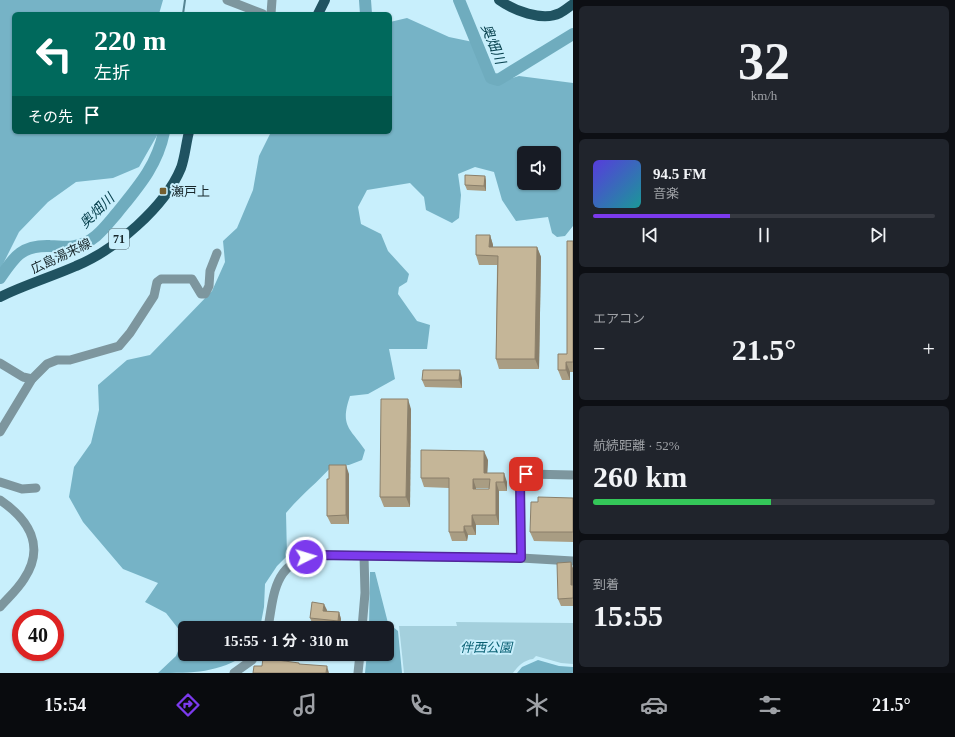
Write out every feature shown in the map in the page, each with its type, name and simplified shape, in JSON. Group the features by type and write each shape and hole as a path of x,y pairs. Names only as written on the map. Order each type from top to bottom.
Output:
{"main road":[{"path":"319,12 325,0"},
{"path":"498,0 508,7 542,16 558,14 573,4"},
{"name":"広島湯来線","path":"0,297 78,266 107,248 138,225 159,202 174,182 182,167 189,134"}],"street":[{"path":"227,0 258,12"},
{"path":"271,12 272,0"},
{"path":"0,432 32,379 47,364 57,360 70,360 119,346 130,333 154,296 157,282 161,279 192,279 201,294 205,294 209,286 210,271 217,253"},
{"path":"0,363 23,377 32,379"},
{"path":"521,558 520,480 526,474 573,475"},
{"path":"0,482 22,489 36,488"},
{"path":"0,500 14,509 28,526 32,535 34,556 24,580 0,607"},
{"path":"269,621 275,584 281,574 291,564 306,557 316,555 521,558 573,561"},
{"path":"363,621 365,593 364,556"},
{"path":"234,673 251,661"},
{"path":"358,673 359,661"}],"green space":[{"name":"伴西公園","path":"456,622 573,623 573,664 561,663 536,656 522,664 513,673 404,673 399,626 457,626"}],"shaded area":[{"path":"0,0 163,0 160,12 12,12 12,134 158,134 139,167 113,178 76,182 48,202 19,232 0,270"},
{"path":"407,18 449,37 473,42 482,70 498,82 519,76 573,83 573,226 565,236 557,237 552,233 548,217 516,221 502,200 494,172 475,167 458,174 461,195 459,218 452,223 426,210 424,197 410,183 367,190 358,207 361,224 381,234 388,251 409,274 407,282 399,287 398,294 417,321 430,325 427,349 389,349 395,379 368,394 350,396 347,406 346,420 351,431 365,450 362,460 349,465 332,466 297,500 286,513 287,556 277,566 265,584 264,607 261,621 178,621 178,628 166,613 145,602 158,583 123,569 83,522 69,497 74,467 91,443 99,410 98,385 127,360 150,355 212,291 225,262 223,241 237,228 253,190 259,156 270,134 392,134 392,22"},
{"path":"370,572 375,572 387,621 369,621"},
{"path":"394,628 398,631 402,673 365,673 366,661 394,661"},
{"path":"178,651 178,661 235,661 205,671 158,673 176,656"},
{"path":"538,660 559,666 573,667 573,673 517,673 522,667"}],"building":[{"path":"465,175 485,176 484,186 465,185"},
{"path":"476,235 490,235 489,247 537,247 535,359 496,359 498,256 476,255"},
{"path":"567,241 573,241 573,362 566,362 566,370 558,370 558,354 567,354"},
{"path":"423,370 460,370 459,380 422,380"},
{"path":"381,399 408,399 406,497 380,497"},
{"path":"421,450 484,451 484,473 504,473 504,482 496,482 496,515 472,515 472,526 464,526 464,532 449,532 449,478 421,478","holes":["473,479 490,479 489,489 473,489"]},
{"path":"329,465 346,465 346,515 327,516 327,479 329,479"},
{"path":"538,497 573,498 573,532 530,532 531,502 538,502"},
{"path":"571,562 571,585 573,585 573,598 558,599 557,563"},
{"path":"312,602 324,604 323,611 339,612 338,621 310,618"},
{"path":"263,661 285,661 299,664 327,666 326,673 253,673 254,666 262,666"}],"waterway":[{"path":"183,12 185,0"},
{"name":"奥畑川","path":"365,0 366,12"},
{"name":"奥畑川","path":"459,0 491,78 498,80 573,34"},
{"name":"奥畑川","path":"0,278 20,253 32,247 75,246 88,242 99,234 146,176 157,155 164,134"}],"place":[{"name":"瀬戸上","path":"163,191"}],"route":[{"path":"306,557 316,555 521,558 520,480 526,474"}]}
